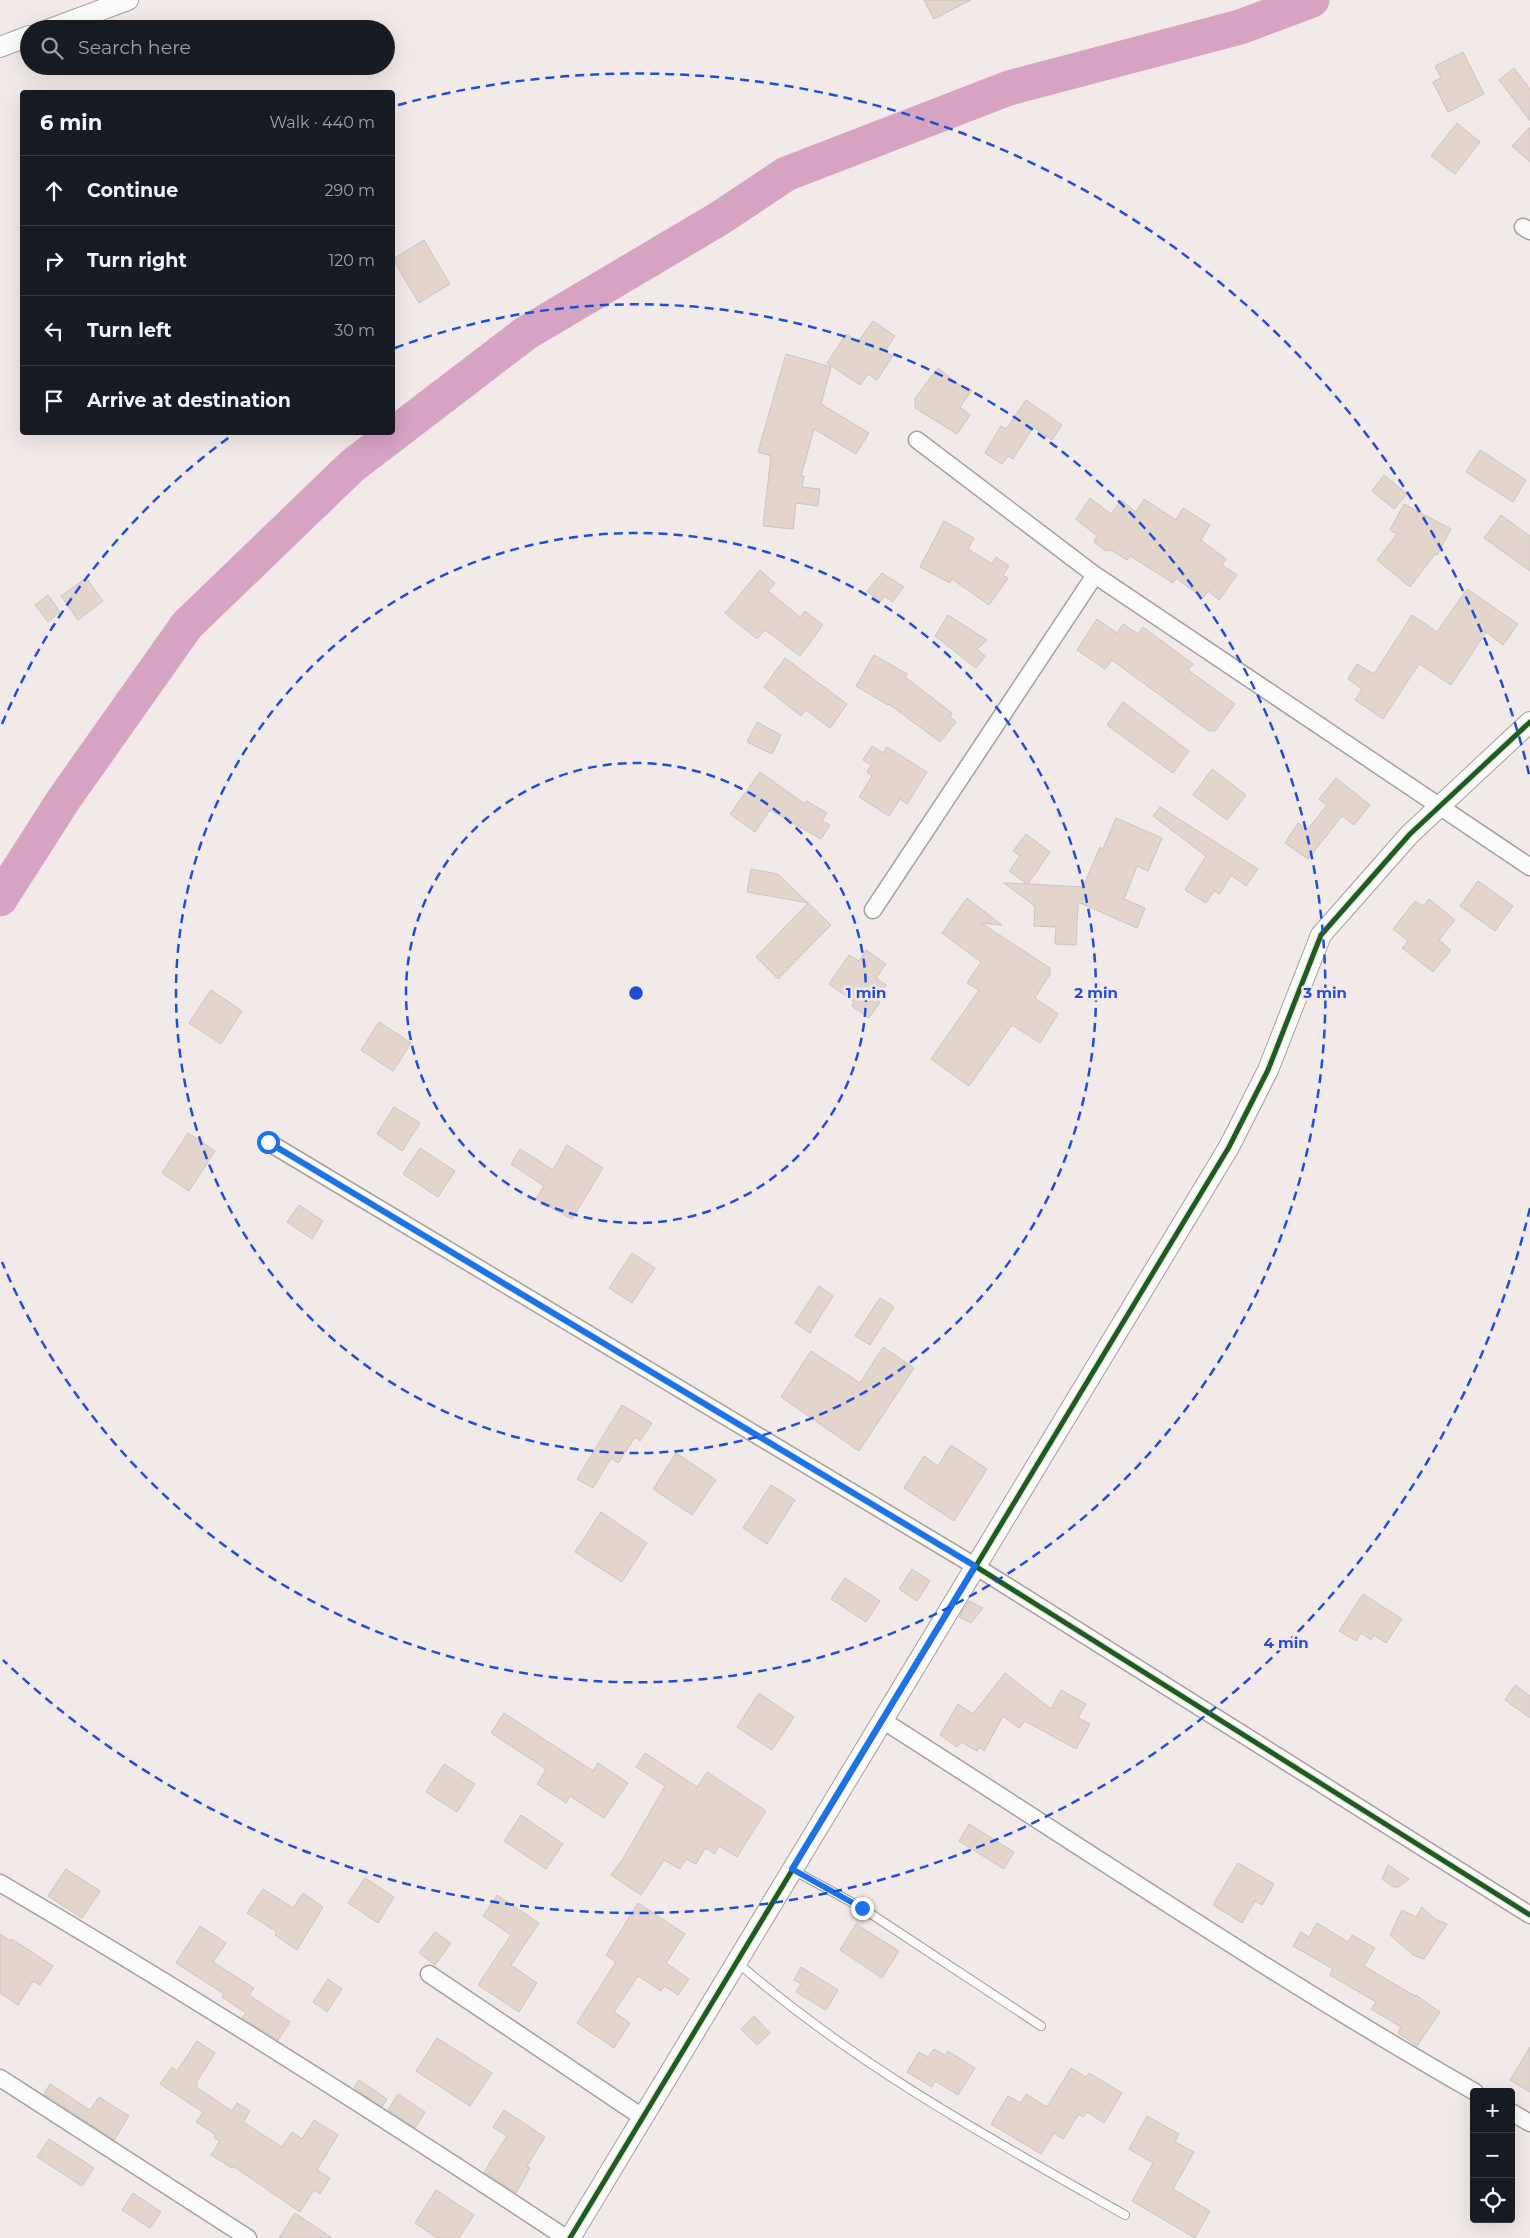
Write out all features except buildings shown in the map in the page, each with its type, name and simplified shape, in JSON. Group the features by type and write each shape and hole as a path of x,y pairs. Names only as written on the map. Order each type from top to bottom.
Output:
{"street":[{"path":"74,20 128,0"},
{"path":"0,47 20,39"},
{"path":"917,440 1095,575 1530,867"},
{"path":"873,910 1095,575"},
{"path":"570,2238 1229,1147 1268,1070 1321,935 1410,834 1530,722"},
{"path":"268,1142 975,1566 1530,1915"},
{"path":"882,1720 1157,1898 1387,2041 1470,2089"},
{"path":"0,1883 168,1983 414,2137 566,2238"},
{"path":"429,1974 642,2117"},
{"path":"0,2078 248,2238"},
{"path":"1515,2114 1530,2123"}],"lane":[{"path":"792,1869 862,1908 1041,2026"},
{"path":"736,1962 774,1995 834,2040 947,2114 1125,2215"}],"waterway":[{"path":"395,433 526,333 720,218 786,174 1009,88 1240,27 1312,0"},
{"path":"0,899 64,799 187,625 352,466 393,435"}],"cycle path":[{"path":"570,2238 1229,1147 1268,1070 1321,935 1410,834 1530,722"},
{"path":"268,1142 975,1566 1530,1915"}],"route":[{"path":"268,1142 975,1566 792,1869 862,1908"}]}
